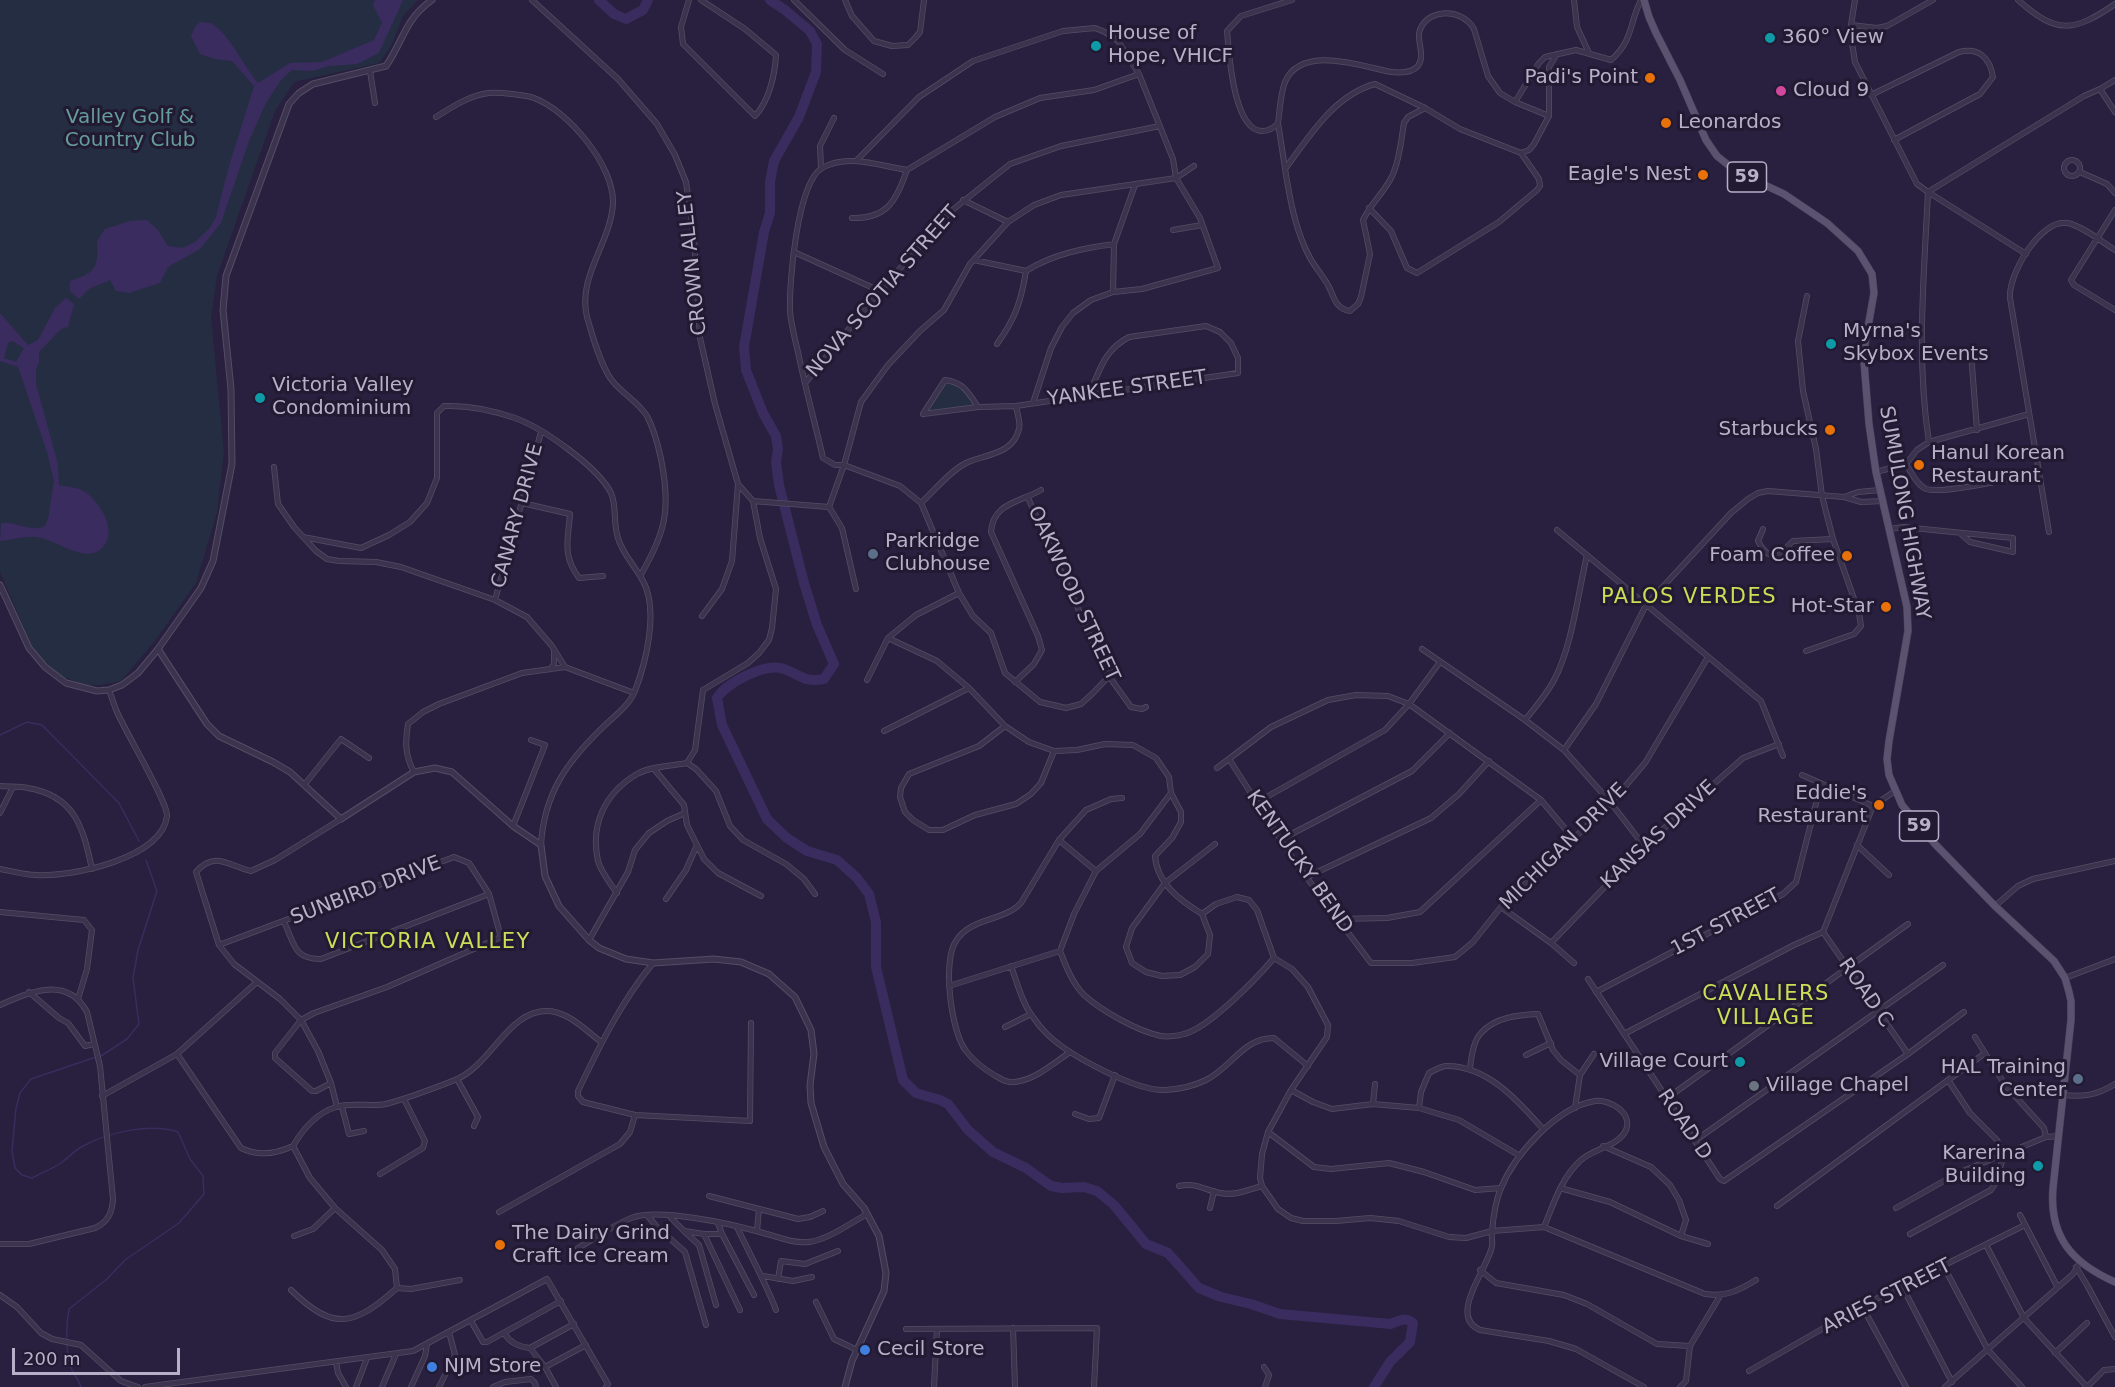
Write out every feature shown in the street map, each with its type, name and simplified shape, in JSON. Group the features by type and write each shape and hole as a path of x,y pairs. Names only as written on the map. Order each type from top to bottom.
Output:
{"main road":[{"name":"SUMULONG HIGHWAY","path":"1643,0 1706,140 1717,156 1737,172 1784,194 1818,216 1853,246 1870,269 1874,293 1864,362 1869,424 1876,472 1906,607 1908,631 1891,724 1887,759 1889,775 1902,804 1914,821 1995,906 2054,961 2065,978 2071,1001 2064,1095 2053,1188 2053,1209 2058,1229 2078,1265 2115,1282"}],"street":[{"path":"0,585 29,648 45,667 66,683 87,690 109,690 122,685 138,673 158,649 201,588 213,561 232,464 231,388 223,310 226,276 289,104 299,93 313,84 386,66 396,52 409,22 418,10 432,0"},
{"name":"CROWN ALLEY","path":"532,0 618,79 657,124 675,155 686,182 694,238 700,338 714,404 738,484"},
{"path":"689,0 681,27 683,44 755,116 770,87 776,55 745,29 701,0"},
{"path":"794,0 845,50 883,74"},
{"path":"845,0 852,16 874,41 892,46 908,45 920,32 924,0"},
{"path":"1278,123 1270,130 1260,131 1253,128 1241,112 1232,80 1227,31 1241,16 1292,0"},
{"path":"1574,0 1577,27 1589,53"},
{"path":"1515,102 1545,57 1576,50 1611,60 1628,40 1635,13 1643,0"},
{"path":"1855,0 1851,39 1856,62 1917,184 2026,254"},
{"path":"1851,25 1877,28 1887,26 1933,0"},
{"path":"2018,0 2036,15 2053,24 2068,26 2077,25 2092,18 2115,4"},
{"path":"1425,108 1408,117 1404,123 1394,171 1363,220 1370,254 1361,297 1354,309 1344,310 1338,305 1329,286 1310,259 1289,198 1278,123 1281,97 1286,81 1300,64 1327,60 1391,72 1402,73 1414,69 1420,60 1419,32 1435,16 1450,12 1463,16 1470,22 1488,76 1500,93 1515,102 1550,116"},
{"path":"856,160 919,97 974,61 1063,31 1095,28 1118,41 1139,74 1173,159 1176,178 1202,225 1218,267 1142,289 1113,292 1082,306 1062,327 1051,348 1033,403"},
{"path":"1871,95 1959,52 1968,50 1978,52 1986,57 1991,66 1993,77 1980,94 1894,140"},
{"path":"1521,153 1529,150 1534,144 1550,116 1549,67 1557,54"},
{"path":"370,71 375,103"},
{"path":"852,218 879,214 897,196 907,170 995,117 1040,98 1094,90 1139,74"},
{"path":"1928,192 2084,96 2115,80"},
{"path":"1285,169 1324,118 1358,89 1375,84 1425,108 1460,129 1521,153 1539,179 1540,186 1498,222 1417,273 1407,268 1391,231 1369,208"},
{"path":"2100,89 2115,112"},
{"path":"436,117 462,101 489,93 534,98 559,113 578,132 595,153 612,186 613,205 606,234 586,282 586,315 607,371 614,383 646,415 653,430 667,487 667,508 660,537 640,576"},
{"path":"821,168 820,146 834,118"},
{"name":"NOVA SCOTIA STREET","path":"805,383 880,291 963,200 1010,164 1061,146 1160,126"},
{"path":"907,170 856,160 840,162 821,168 806,194 794,252 790,313 823,458 835,465 843,465 900,486 921,504 958,593 973,616 991,633 1005,673 1040,702 1066,708 1081,704 1117,668"},
{"path":"856,589 842,528 830,507 861,402 888,365 920,331 944,310 974,260 1008,222 1034,205 1061,195 1176,178 1194,166"},
{"path":"2080,172 2107,184 2115,193"},
{"path":"1113,292 1114,244 1135,185"},
{"path":"1928,192 1921,368 1929,442"},
{"path":"963,200 1008,222"},
{"path":"2115,210 2072,282 2115,310"},
{"path":"2049,532 2010,294 2013,276 2026,254 2045,230 2056,223 2069,223 2115,250"},
{"path":"1173,230 1202,225"},
{"path":"974,260 1026,271 1040,262 1083,248 1114,244"},
{"path":"794,252 880,291"},
{"path":"996,344 1009,328 1022,300 1026,271"},
{"path":"1806,651 1854,634 1861,626 1859,613 1833,539 1822,496 1816,449 1803,392 1798,341 1807,296"},
{"name":"YANKEE STREET","path":"978,407 967,390 956,381 945,380 923,414 978,407 1016,406 1238,373 1238,358 1231,343 1220,332 1206,326 1129,337 1118,343 1107,354 1089,394"},
{"path":"1971,353 1977,430"},
{"path":"303,537 356,549 389,535 410,522 427,503 437,478 437,413 444,406 461,405 493,411 518,419 576,455 601,477 612,495 618,539 647,589 649,637 643,664 630,700 574,757 557,781 545,814 541,845 545,876 559,906 599,948 626,959 652,963 714,959 741,962 769,974 795,997 811,1030 814,1054 810,1085 811,1103 824,1147 843,1184 867,1214 879,1236 886,1273 884,1291 852,1361 845,1387"},
{"path":"921,504 949,475 967,463 1005,450 1013,442 1020,428 1016,406"},
{"path":"1876,472 1906,464 1917,450 1929,442 2029,414"},
{"name":"CANARY DRIVE","path":"495,600 541,432"},
{"path":"1906,464 1924,488 1941,491 2040,472"},
{"path":"274,468 278,504 303,537 327,559 376,561 401,567 495,600 527,617 554,649 565,667"},
{"path":"687,763 695,750 703,690 748,663 769,640 772,628 776,589 760,538 753,501 738,484"},
{"path":"702,616 722,589 732,561 738,484"},
{"path":"1015,682 1034,664 1042,650 1038,636 991,532 992,521 998,510 1041,490"},
{"path":"1844,497 1858,492 1880,490"},
{"path":"1564,750 1596,704 1646,605 1731,513 1748,499 1758,493 1768,491 1844,497 1861,502 1883,501"},
{"name":"OAKWOOD STREET","path":"1028,498 1108,675 1131,707 1142,709 1146,707"},
{"path":"753,501 830,507"},
{"path":"522,503 570,514 567,556 572,567 579,578 603,576"},
{"path":"1890,529 1903,527 1960,532 2013,538 2013,552 1970,542 1960,532"},
{"path":"1763,529 1758,541 1770,556 1778,556 1792,541 1833,539"},
{"path":"1557,530 1761,701 1783,756"},
{"path":"1525,720 1554,680 1567,647 1587,555"},
{"path":"867,680 888,638 916,615 958,593"},
{"path":"888,638 937,661 969,688 1005,726 1029,742 1054,751 1077,750 1105,744 1133,745 1156,758 1169,777 1171,793 1181,812 1181,822 1172,838 1155,856 1158,870 1165,883 1181,901 1202,914 1210,935 1208,954 1195,967 1180,975 1162,976 1146,972 1132,963 1126,947 1132,928 1165,883 1215,844"},
{"path":"158,649 207,724 219,736 273,762 305,784 341,819"},
{"path":"551,669 555,659 554,649"},
{"path":"1422,649 1525,720 1564,750 1611,803 1644,846"},
{"name":"MICHIGAN DRIVE","path":"1371,963 1412,963 1455,957 1473,942 1501,907 1611,803 1645,763 1708,657"},
{"path":"1257,803 1385,730 1409,704 1440,662"},
{"path":"414,772 408,761 405,739 408,724 423,712 439,704 522,672 565,667 634,693"},
{"path":"884,731 969,688"},
{"path":"0,869 37,875 92,869 131,856 144,849 161,829 167,815 162,799 117,712 109,690"},
{"path":"1217,768 1271,727 1328,700 1356,695 1388,696 1409,704 1541,800 1573,838"},
{"path":"1005,726 980,746 909,774 901,788 900,797 905,812 929,830 943,830 975,815 1016,804 1031,794 1041,783 1054,751"},
{"path":"1282,839 1412,771 1450,733"},
{"path":"305,784 341,739 369,758"},
{"path":"513,826 545,745 531,740"},
{"name":"KANSAS DRIVE","path":"1551,943 1644,846 1743,758 1779,744"},
{"name":"KENTUCKY BEND","path":"1229,759 1307,877 1371,963"},
{"path":"1307,877 1431,818 1460,794 1489,761"},
{"path":"617,893 598,862 599,817 606,801 638,773 653,768 687,763 696,769 716,791 730,826 743,840 786,864 804,879 815,894"},
{"path":"364,1131 349,1134 332,1083 302,1020 280,999 234,964 219,945 196,872 202,865 212,861 226,861 251,871 275,860 414,772 435,768 452,772 513,826 541,845"},
{"path":"653,768 684,805 687,825 704,859 718,873 761,896"},
{"path":"1802,775 1873,806"},
{"name":"1ST STREET","path":"1596,992 1783,894 1796,882 1821,784"},
{"path":"0,786 26,787 50,793 67,804 77,820 87,845 92,869"},
{"path":"0,813 13,787"},
{"path":"1624,1034 1823,932 1873,806 1895,791"},
{"path":"1171,793 1140,834 1096,871 1074,914 1060,951 1070,974 1083,994 1114,1015 1162,1036 1185,1034 1200,1027 1252,984 1274,958"},
{"path":"1070,1052 1031,1077 1015,1082 1006,1082 988,1071 966,1052 958,1038 949,986 951,950 956,939 970,926 1013,912 1021,903 1059,840 1086,810 1111,799 1122,798"},
{"path":"1338,919 1387,918 1420,912 1541,800"},
{"path":"589,940 628,872 635,850 649,833 685,813"},
{"path":"1059,840 1096,871"},
{"path":"666,899 686,870 697,845"},
{"path":"1857,845 1889,875"},
{"name":"SUNBIRD DRIVE","path":"219,945 454,857 469,863 489,894 501,937 387,987 314,1013 302,1020"},
{"path":"1995,906 2018,886 2033,879 2115,861"},
{"path":"284,922 299,954 307,959 321,959 489,894"},
{"path":"1202,914 1216,904 1237,897 1249,900 1257,910 1274,958 1292,969 1308,987 1328,1025 1327,1037 1291,1090 1268,1132 1262,1154 1262,1186 1278,1209 1291,1218 1303,1221 1370,1218 1399,1221 1449,1237 1467,1238 1492,1231 1544,1227 1705,1294 1720,1296 1756,1280"},
{"path":"1501,907 1573,962"},
{"path":"0,912 84,920 90,925 92,930 87,969 78,999"},
{"path":"1666,1099 1849,969 1908,924"},
{"name":"ROAD C","path":"1823,932 1908,1054"},
{"path":"949,986 1060,951"},
{"path":"2065,978 2115,959"},
{"path":"652,963 633,987 601,1042 578,1091 580,1100 587,1104 635,1115 750,1121 751,1023"},
{"path":"1011,966 1031,1014 1048,1035 1070,1052 1130,1083 1164,1090 1205,1081 1219,1072 1253,1041 1262,1038 1274,1038 1308,1066"},
{"path":"1696,1140 1942,966"},
{"name":"ROAD D","path":"1588,979 1666,1099 1722,1180 1726,1181 1908,1054"},
{"path":"102,1096 177,1054 257,982"},
{"path":"0,1005 29,992 49,989 78,999 87,1012 100,1066 112,1209 106,1222 95,1228 29,1244 0,1244"},
{"path":"29,992 68,1023 82,1044 95,1045"},
{"path":"177,1054 241,1148 251,1153 270,1154 279,1153 293,1146 302,1131 316,1118 340,1107 383,1104 404,1099 472,1071 514,1025 526,1016 548,1011 566,1015 601,1042"},
{"path":"1908,1054 1964,1012"},
{"path":"1005,1027 1031,1014"},
{"path":"1470,1069 1472,1052 1480,1034 1501,1019 1538,1014 1553,1050 1561,1060 1580,1075"},
{"path":"302,1020 275,1053 275,1058 312,1091 332,1083"},
{"path":"1975,1037 2005,1085 2044,1128 2046,1137"},
{"path":"1526,1055 1551,1043"},
{"path":"1777,1206 1985,1053"},
{"path":"1575,1108 1580,1075 1594,1054"},
{"path":"1419,1108 1421,1092 1429,1072 1444,1066 1470,1069 1492,1081 1515,1098 1543,1129"},
{"path":"1075,1114 1089,1119 1099,1118 1115,1075"},
{"path":"457,1079 478,1117 474,1126"},
{"path":"1910,1234 1991,1190 1996,1182 2004,1154 1997,1140 1970,1113 1948,1080"},
{"path":"1373,1104 1375,1084"},
{"path":"2064,1095 2100,1093 2115,1084"},
{"path":"1291,1090 1332,1109 1373,1104 1419,1108 1459,1120 1520,1156"},
{"path":"380,1174 425,1145 404,1099"},
{"path":"1544,1227 1564,1179 1582,1159 1625,1133 1627,1124 1624,1114 1614,1105 1597,1101 1575,1108 1543,1129 1520,1156 1501,1188 1492,1231 1492,1246 1472,1290 1467,1318 1471,1325 1480,1330 1550,1341 1576,1349 1644,1387"},
{"path":"499,1212 620,1144 630,1132 635,1115"},
{"path":"1268,1132 1314,1167 1331,1169 1389,1163 1424,1172 1475,1190 1501,1188"},
{"path":"1896,1208 1958,1173 2046,1137 2059,1136"},
{"path":"293,1146 310,1179 335,1208 382,1250 394,1269 398,1288"},
{"path":"1604,1146 1651,1167 1670,1185 1679,1200 1686,1220 1681,1236"},
{"path":"1179,1186 1185,1184 1201,1186 1214,1191 1235,1194 1262,1186"},
{"path":"1560,1188 1610,1202 1681,1236 1708,1244"},
{"path":"1210,1208 1214,1191"},
{"path":"708,1196 798,1219 810,1217 823,1210"},
{"path":"294,1236 313,1228 335,1208"},
{"path":"757,1231 759,1209"},
{"path":"578,1248 633,1218 647,1215 718,1222 789,1240 810,1242 867,1214"},
{"path":"647,1215 685,1252 706,1325"},
{"path":"2020,1215 2057,1286"},
{"path":"671,1217 699,1245 716,1305"},
{"path":"718,1222 754,1295"},
{"name":"ARIES STREET","path":"1749,1371 1863,1306 2025,1225"},
{"path":"737,1227 763,1276 777,1310"},
{"path":"684,1231 722,1234"},
{"path":"704,1234 740,1310"},
{"path":"1986,1245 2024,1318 2087,1387 2104,1370 2113,1369"},
{"path":"778,1279 782,1262 812,1263 838,1251"},
{"path":"1945,1387 2024,1318 2078,1265 2115,1337"},
{"path":"1944,1267 1988,1350 2018,1386"},
{"path":"1480,1270 1496,1283 1564,1295 1587,1304 1658,1344 1690,1346"},
{"path":"763,1276 798,1281 812,1277"},
{"path":"145,1387 183,1385 211,1379 413,1351 546,1279 608,1384 606,1387"},
{"path":"291,1290 326,1318 340,1320 357,1316 398,1288 418,1288 460,1280"},
{"path":"1903,1288 1952,1382"},
{"path":"0,1295 17,1307 41,1333 52,1339 72,1342 89,1351 122,1384 138,1387"},
{"path":"1681,1386 1686,1381 1690,1346 1720,1296"},
{"path":"471,1321 485,1342 561,1301"},
{"path":"816,1302 834,1340 857,1350"},
{"path":"1863,1306 1906,1387"},
{"path":"2055,1353 2087,1323"},
{"path":"504,1333 519,1347 530,1348 574,1324"},
{"path":"906,1329 1098,1328 1094,1387"},
{"path":"934,1387 936,1329"},
{"path":"1013,1329 1015,1387"},
{"path":"439,1387 455,1355 449,1332"},
{"path":"411,1387 427,1344"},
{"path":"545,1367 586,1345"},
{"path":"530,1348 545,1367 556,1387"},
{"path":"382,1387 396,1354"},
{"path":"356,1387 367,1358"},
{"path":"336,1362 338,1373 346,1387"},
{"path":"1264,1367 1269,1375 1264,1387"},
{"path":"211,1379 212,1387"},
{"path":"493,1387 505,1382 531,1379 536,1387"}],"green space":[{"name":"Valley Golf & Country Club","path":"0,0 418,0 403,16 391,46 379,63 294,82 275,111 217,276 211,318 224,451 217,513 196,583 155,641 121,681 101,685 85,685 56,674 32,647 0,572"},
{"path":"945,380 956,381 978,407 924,413"}],"shaded area":[{"path":"375,0 403,0 379,53 357,64 329,66 312,71 292,70 281,80 266,103 249,141 221,223 200,249 168,267 160,283 129,293 116,291 110,280 89,289 79,299 70,291 70,281 85,275 94,268 97,258 97,241 105,229 130,221 147,220 157,229 168,246 182,248 195,242 210,228 216,217 254,86 232,61 200,54 191,36 200,22 210,23 223,33 258,83 290,63 322,62 374,40 382,23 373,5"},
{"path":"66,298 74,304 68,327 61,329 39,352 36,384 58,464 59,485 85,492 106,518 109,534 107,541 102,548 87,554 37,537 0,541 1,523 29,528 45,526 54,481 47,452 18,367 0,361 0,313 28,345 38,340 55,308","holes":["12,341 24,348 16,362 4,358 8,343"]}],"waterway":[{"path":"599,0 614,14 626,19 643,10 648,0"},
{"path":"770,0 810,31 817,44 816,72 799,117 774,161 770,182 770,213 764,232 744,347 746,370 763,413 776,436 779,485 804,583 817,625 834,664 824,679 807,679 784,669 767,668 737,680 717,698 722,725 767,819 787,838 807,851 837,860 857,878 869,894 876,922 876,967 903,1080 916,1093 948,1104 968,1130 993,1152 1026,1168 1051,1186 1084,1187 1097,1191 1114,1205 1146,1244 1168,1253 1199,1288 1221,1297 1280,1314 1391,1324 1400,1320 1410,1321 1413,1323 1410,1342 1390,1362 1374,1387"},
{"path":"0,735 27,722 42,725 119,803 139,841"},
{"path":"101,1056 127,1039 139,1024 133,978 138,950 157,891 146,860"},
{"path":"81,1387 68,1356 69,1309 107,1279 125,1260 179,1223 204,1194 203,1176 190,1159 178,1132 167,1129 130,1130 93,1141 61,1163 32,1178 22,1175 15,1168 12,1151 16,1108 20,1093 31,1079 96,1057"}],"place":[{"name":"360° View","path":"1770,38"},
{"name":"House of Hope, VHICF","path":"1096,46"},
{"name":"Padi's Point","path":"1650,78"},
{"name":"Cloud 9","path":"1781,91"},
{"name":"Leonardos","path":"1666,123"},
{"name":"Eagle's Nest","path":"1703,175"},
{"name":"Myrna's Skybox Events","path":"1831,344"},
{"name":"Victoria Valley Condominium","path":"260,398"},
{"name":"Starbucks","path":"1830,430"},
{"name":"Hanul Korean Restaurant","path":"1919,465"},
{"name":"Parkridge Clubhouse","path":"873,554"},
{"name":"Foam Coffee","path":"1847,556"},
{"name":"Hot-Star","path":"1886,607"},
{"name":"Eddie's Restaurant","path":"1879,805"},
{"name":"Village Court","path":"1740,1062"},
{"name":"HAL Training Center","path":"2078,1079"},
{"name":"Village Chapel","path":"1754,1086"},
{"name":"Karerina Building","path":"2038,1166"},
{"name":"The Dairy Grind Craft Ice Cream","path":"500,1245"},
{"name":"Cecil Store","path":"865,1350"},
{"name":"NJM Store","path":"432,1367"}],"district":[{"name":"PALOS VERDES","path":"1689,598"},
{"name":"VICTORIA VALLEY","path":"428,943"},
{"name":"CAVALIERS VILLAGE","path":"1766,1007"}]}
